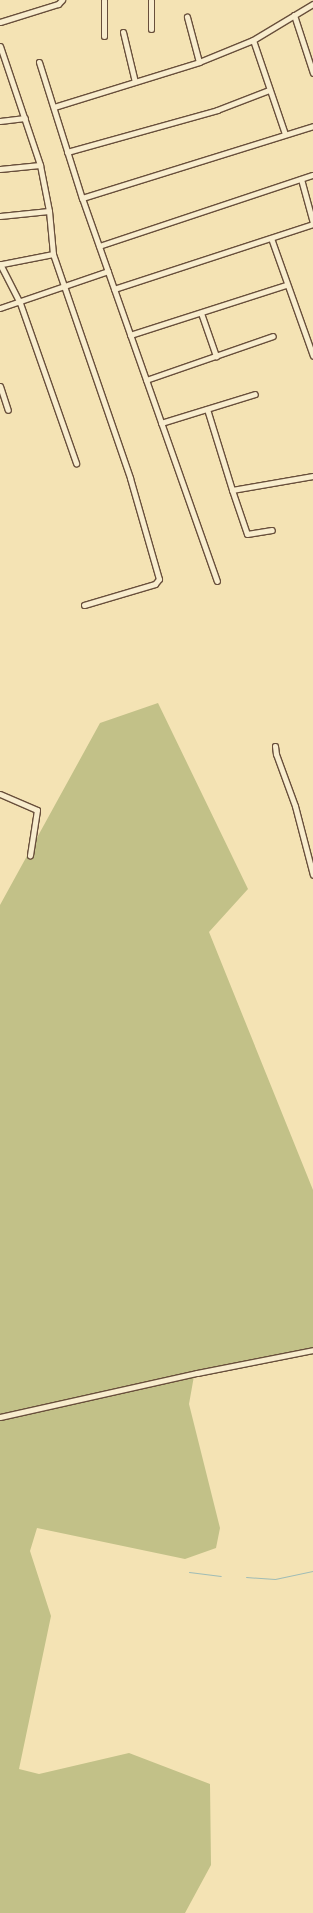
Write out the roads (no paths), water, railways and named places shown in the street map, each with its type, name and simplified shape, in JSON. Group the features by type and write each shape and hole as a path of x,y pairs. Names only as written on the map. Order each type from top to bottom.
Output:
{"street":[{"path":"0,22 58,4 62,0"},
{"path":"104,0 104,36"},
{"path":"150,29 151,0"},
{"path":"54,107 199,62 253,40 313,4"},
{"path":"294,16 313,73"},
{"path":"187,17 199,62"},
{"path":"123,32 135,82"},
{"path":"253,40 268,90 285,134"},
{"path":"0,46 40,165 49,211 53,254 136,498 159,579 155,584 84,605"},
{"path":"39,62 82,198 217,581"},
{"path":"67,152 217,110 268,90"},
{"path":"0,121 25,118"},
{"path":"82,198 313,126"},
{"path":"0,169 40,165"},
{"path":"99,246 313,175"},
{"path":"114,289 313,224 301,179"},
{"path":"0,216 49,211"},
{"path":"271,238 286,285 313,356"},
{"path":"53,254 1,264 20,303 76,463"},
{"path":"0,308 20,303 63,286 108,271"},
{"path":"130,335 286,285"},
{"path":"201,313 216,356"},
{"path":"146,380 273,336"},
{"path":"0,386 8,410"},
{"path":"161,423 255,394"},
{"path":"207,409 247,534 272,530"},
{"path":"232,490 313,476"},
{"path":"275,746 276,754 295,806 313,875"},
{"path":"0,794 37,810 30,855"},
{"path":"0,1417 196,1372 313,1350"}],"waterway":[{"path":"246,1577 275,1579 313,1571"},
{"path":"189,1572 221,1576"}]}
